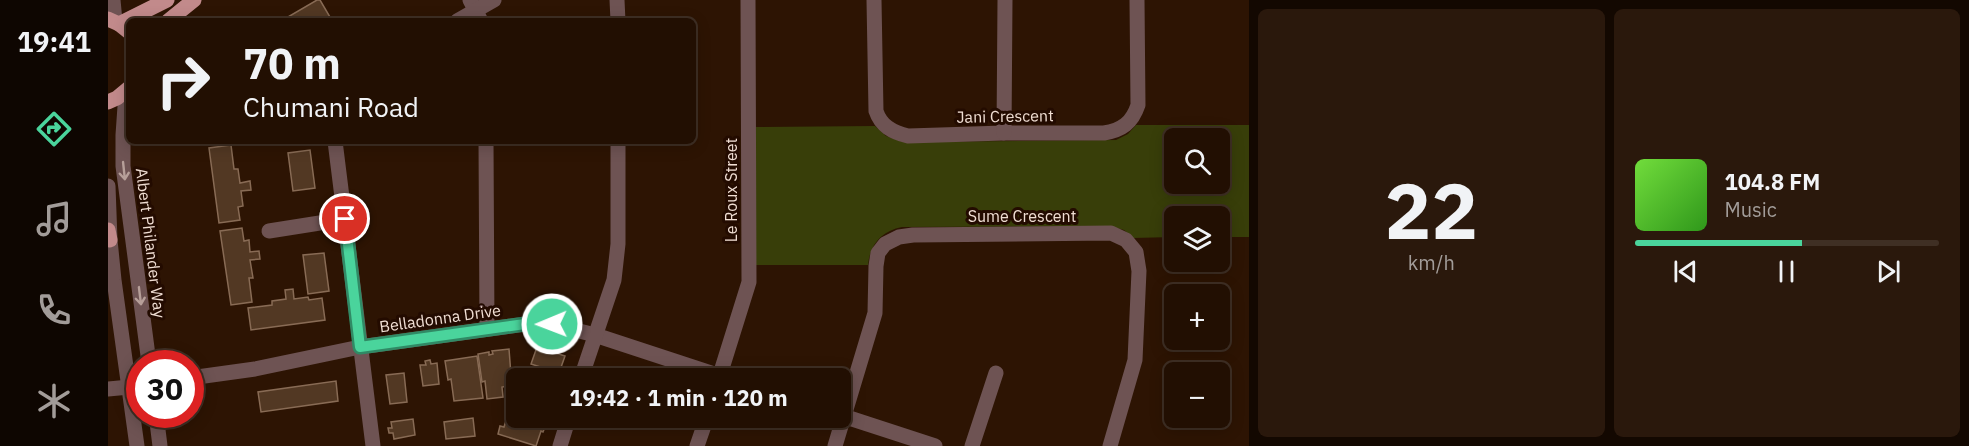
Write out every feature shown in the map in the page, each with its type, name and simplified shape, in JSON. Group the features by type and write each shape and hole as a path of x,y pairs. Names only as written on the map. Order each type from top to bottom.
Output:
{"main road":[{"path":"130,18 167,0"},
{"path":"172,18 194,0"},
{"path":"108,102 126,91"}],"street":[{"path":"113,0 118,24"},
{"path":"462,18 494,0"},
{"path":"617,0 618,18"},
{"name":"Le Roux Street","path":"725,368 749,282 748,0"},
{"name":"Jani Crescent","path":"874,0 876,111 878,118 885,126 893,132 908,136 1117,131 1127,124 1135,114 1138,105 1137,0"},
{"path":"1004,133 1005,0"},
{"name":"Albert Philander Way","path":"126,101 123,166 147,350"},
{"path":"335,144 373,446"},
{"path":"486,144 487,329"},
{"path":"584,368 614,280 618,244 618,144"},
{"path":"108,186 109,235 128,350"},
{"path":"269,231 345,219"},
{"name":"Sume Crescent","path":"851,388 875,313 876,266 878,253 885,244 899,237 913,234 1111,233 1126,240 1136,252 1139,270 1135,360 1110,446"},
{"name":"Belladonna Drive","path":"204,376 255,369 360,347 532,323 552,324 595,335 695,368"},
{"path":"972,446 996,373"},
{"path":"108,389 126,387"},
{"path":"851,419 935,446"},
{"path":"136,428 137,446"},
{"path":"158,428 160,446"},
{"path":"560,446 566,428"},
{"path":"697,446 703,428"},
{"name":"Sume Crescent","path":"835,446 839,428"}],"green space":[{"path":"1136,125 1249,125 1249,237 1230,237 1230,206 1164,206 1164,237 1133,238 1124,230 1109,226 902,227 883,235 878,240 871,251 868,265 756,265 756,127 875,126 886,136 903,142 1116,140 1128,134"}],"building":[{"path":"317,0 320,0 330,17 328,18 286,18"},
{"path":"231,145 234,169 238,169 240,183 250,181 251,190 241,191 243,206 238,207 240,220 219,223 209,148"},
{"path":"310,150 315,188 293,191 288,153"},
{"path":"242,228 244,241 249,240 250,252 259,251 260,259 250,260 253,278 249,278 252,302 231,305 220,231"},
{"path":"324,253 329,291 308,294 303,255"},
{"path":"293,289 294,299 322,298 325,320 251,330 248,308 272,305 272,301 286,299 285,290"},
{"path":"537,347 565,356 561,368 543,368 531,364"},
{"path":"509,349 510,368 506,368 506,386 502,387 503,397 487,399 478,354 489,352 489,355 493,354 492,351"},
{"path":"477,356 483,398 454,401 451,379 448,380 445,361"},
{"path":"430,360 431,364 437,363 439,384 423,386 420,365 426,365 425,361"},
{"path":"404,373 407,402 390,404 386,375"},
{"path":"336,381 338,401 261,412 258,392"},
{"path":"473,418 475,436 446,439 444,422"},
{"path":"413,419 415,435 394,439 393,433 389,433 388,428 392,428 391,422"},
{"path":"506,420 506,428 545,428 543,432 541,431 536,446 498,434 500,426 504,427"}],"route":[{"path":"345,219 360,347 532,323 552,324"}]}
